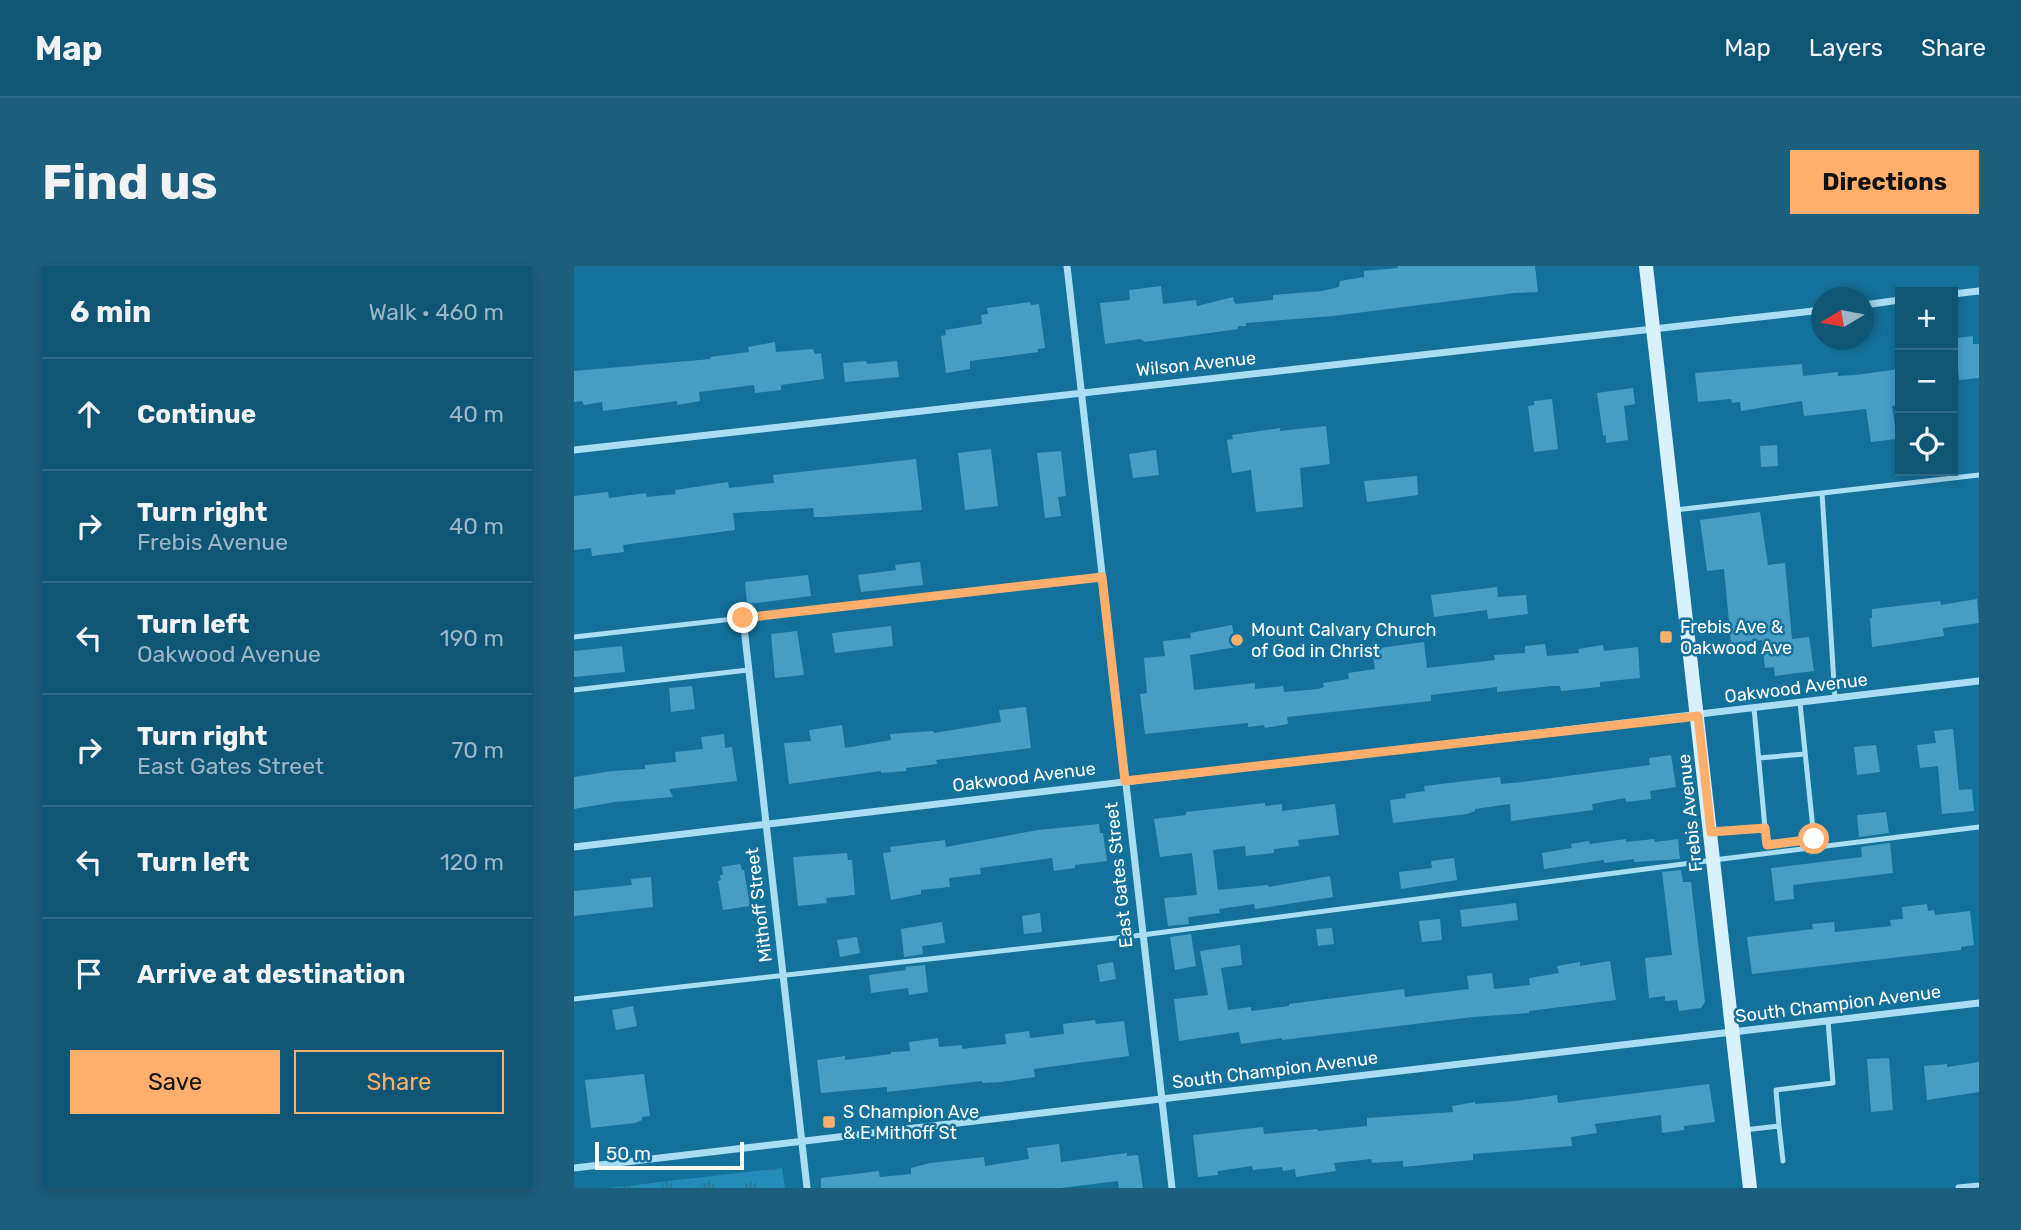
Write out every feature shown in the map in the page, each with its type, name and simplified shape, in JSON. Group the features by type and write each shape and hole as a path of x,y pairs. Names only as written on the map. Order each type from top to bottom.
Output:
{"main road":[{"name":"Frebis Avenue","path":"1647,266 1750,1188"}],"street":[{"name":"East Gates Street","path":"1068,266 1172,1188"},
{"path":"1958,293 1979,291"},
{"path":"1874,304 1895,301"},
{"name":"Wilson Avenue","path":"574,450 1811,311"},
{"name":"Mithoff Street","path":"743,618 807,1188"},
{"name":"Oakwood Avenue","path":"574,847 1979,681"},
{"name":"South Champion Avenue","path":"574,1168 1979,1003"}],"lane":[{"path":"1675,510 1979,475"},
{"path":"1822,493 1835,699"},
{"path":"574,637 1102,577"},
{"path":"574,690 748,670"},
{"path":"1754,708 1767,845 1814,839 1800,703"},
{"path":"1759,758 1805,754"},
{"path":"574,999 1142,936 1979,827"},
{"path":"1711,832 1765,828"},
{"path":"1783,1161 1776,1090 1833,1083 1828,1021"},
{"path":"1744,1130 1779,1126"},
{"path":"1958,1187 1979,1185"}],"green space":[{"path":"782,1168 785,1188 609,1188"}],"building":[{"path":"1398,266 1535,266 1538,292 1333,316 1246,323 1246,326 1238,326 1238,329 1144,342 1140,339 1105,344 1100,303 1130,300 1129,290 1161,286 1163,304 1196,300 1197,306 1233,297 1236,304 1273,300 1273,295 1322,291 1339,287 1340,281 1364,277 1364,271"},
{"path":"1030,302 1031,305 1039,304 1045,348 1038,349 1038,352 970,361 970,369 946,373 941,336 946,335 945,330 982,324 981,315 988,314 987,308"},
{"path":"1973,336 1973,344 1979,344 1979,378 1959,380 1958,338"},
{"path":"775,342 776,352 813,349 815,354 821,353 824,379 781,385 781,390 755,393 754,385 699,392 700,401 677,405 677,401 603,411 602,402 584,405 582,401 574,402 574,371 711,359 710,357 749,352 748,347"},
{"path":"866,361 867,364 897,361 899,377 845,382 843,363"},
{"path":"1802,364 1803,376 1838,372 1838,376 1855,375 1895,370 1895,406 1892,406 1895,439 1871,442 1866,409 1804,416 1802,401 1741,411 1740,402 1732,403 1731,399 1698,402 1695,373"},
{"path":"1633,388 1635,404 1624,406 1628,440 1606,443 1597,393"},
{"path":"1552,399 1558,449 1534,452 1528,406 1534,405 1534,401"},
{"path":"1326,426 1330,464 1300,468 1303,507 1256,512 1251,470 1232,473 1227,440 1233,439 1232,435 1280,428 1280,431"},
{"path":"1777,445 1778,466 1761,467 1760,446"},
{"path":"991,449 998,506 965,510 958,453"},
{"path":"1156,450 1159,475 1133,478 1129,454"},
{"path":"1061,451 1066,496 1058,497 1061,516 1045,518 1037,453"},
{"path":"916,459 922,510 822,517 814,517 813,508 733,513 735,530 623,545 624,552 592,556 591,548 574,550 574,496 608,492 609,498 646,493 647,497 676,494 675,490 728,482 729,488 774,483 773,475"},
{"path":"1417,476 1418,495 1367,502 1364,481"},
{"path":"1760,512 1768,565 1785,563 1792,639 1809,637 1814,671 1775,676 1774,667 1765,668 1762,640 1731,643 1724,569 1707,571 1700,520"},
{"path":"920,562 923,585 861,592 858,575 896,570 895,565"},
{"path":"808,575 811,596 747,604 745,582"},
{"path":"1497,587 1498,597 1526,595 1528,614 1488,619 1487,610 1434,617 1431,595"},
{"path":"1977,599 1979,623 1943,628 1944,636 1872,647 1872,609 1940,601 1941,605"},
{"path":"1232,625 1236,647 1190,655 1194,690 1255,683 1255,689 1283,686 1284,692 1318,689 1324,687 1323,683 1349,679 1348,673 1375,669 1372,649 1424,642 1427,668 1495,660 1494,655 1525,653 1525,646 1545,644 1547,656 1579,653 1578,649 1603,645 1604,651 1638,647 1640,678 1600,682 1600,687 1561,691 1560,686 1552,686 1497,692 1497,687 1431,695 1431,701 1287,717 1288,724 1265,728 1264,725 1248,727 1248,723 1145,734 1140,694 1147,693 1144,658 1165,656 1163,641 1191,638 1190,633"},
{"path":"891,626 893,646 835,653 832,633"},
{"path":"797,631 804,675 775,678 771,634"},
{"path":"622,646 625,672 574,677 574,651"},
{"path":"692,686 695,709 671,712 669,688"},
{"path":"1026,707 1031,748 936,760 937,764 906,768 906,771 881,771 789,784 784,743 811,741 809,730 842,725 845,748 891,740 890,734 934,733 1001,722 999,710"},
{"path":"1953,729 1959,790 1972,789 1974,811 1942,814 1938,766 1920,768 1917,745 1936,743 1934,731"},
{"path":"724,734 725,748 732,747 737,781 669,789 673,797 574,809 574,777 645,769 645,765 676,762 675,752 703,749 701,737"},
{"path":"1876,745 1880,772 1857,775 1854,747"},
{"path":"1671,755 1676,787 1650,791 1651,799 1626,802 1625,798 1592,804 1593,810 1511,821 1510,804 1475,809 1467,814 1393,823 1390,800 1425,791 1424,786 1500,777 1501,784 1523,782 1650,765 1649,758"},
{"path":"1265,803 1265,806 1282,804 1282,811 1335,804 1339,835 1298,840 1299,846 1274,849 1274,853 1246,856 1245,846 1213,850 1218,890 1269,887 1330,876 1333,897 1255,909 1254,904 1219,909 1220,913 1188,917 1189,924 1168,926 1164,898 1197,895 1192,853 1160,857 1154,819 1186,815 1186,812"},
{"path":"1886,812 1889,833 1859,837 1857,815"},
{"path":"1099,824 1107,861 1054,871 1052,858 980,868 981,874 949,878 950,887 921,890 921,894 891,900 883,853 891,852 890,847 945,840 946,847 1038,830"},
{"path":"1626,839 1626,842 1654,839 1655,842 1678,839 1680,859 1634,862 1634,859 1604,863 1604,860 1544,869 1542,853 1572,848 1571,844 1589,841 1590,844"},
{"path":"1890,843 1893,873 1793,885 1794,899 1775,901 1771,868 1862,857 1861,847"},
{"path":"847,853 848,860 852,860 855,895 826,898 827,903 798,906 793,857"},
{"path":"1454,858 1457,880 1401,889 1399,872 1432,868 1431,861"},
{"path":"740,864 744,870 750,906 723,910 718,881 721,880 720,875 723,875 722,867"},
{"path":"1681,870 1683,882 1691,882 1705,1002 1701,1008 1679,1011 1677,1000 1665,1001 1665,996 1649,998 1645,958 1672,955 1662,872"},
{"path":"651,877 653,907 574,916 574,891 632,885 631,879"},
{"path":"1516,903 1518,920 1462,927 1460,910"},
{"path":"1927,904 1928,911 1934,910 1935,915 1970,911 1974,945 1961,947 1961,950 1752,974 1747,937 1813,929 1812,924 1834,922 1835,932 1891,926 1890,920 1903,919 1902,907"},
{"path":"1040,913 1042,932 1024,934 1022,916"},
{"path":"1440,919 1442,940 1422,942 1419,921"},
{"path":"942,922 945,943 922,946 923,954 904,957 901,929"},
{"path":"1332,928 1334,944 1318,946 1316,929"},
{"path":"1191,934 1196,966 1175,970 1170,937"},
{"path":"857,937 860,953 840,957 837,940"},
{"path":"1240,945 1242,965 1221,968 1228,1010 1251,1007 1251,1011 1404,989 1405,997 1469,989 1467,976 1492,973 1494,989 1530,985 1529,978 1559,973 1557,966 1580,962 1580,966 1610,961 1616,1000 1529,1013 1241,1044 1239,1032 1179,1041 1174,999 1208,995 1200,951"},
{"path":"1113,962 1116,979 1100,982 1097,965"},
{"path":"925,965 928,992 909,995 908,988 871,993 869,975"},
{"path":"633,1006 637,1026 616,1030 612,1010"},
{"path":"1095,1020 1096,1024 1124,1021 1129,1056 1034,1069 1035,1077 1001,1082 982,1081 887,1092 887,1087 821,1093 817,1060 845,1056 845,1060 910,1051 909,1042 938,1038 939,1047 962,1045 962,1049 1006,1044 1005,1034 1029,1031 1030,1038 1064,1034 1063,1024"},
{"path":"1889,1058 1893,1110 1871,1112 1867,1059"},
{"path":"1979,1062 1979,1092 1927,1100 1924,1066 1947,1064 1947,1067"},
{"path":"644,1074 650,1116 642,1117 642,1120 635,1123 591,1128 585,1080"},
{"path":"1709,1084 1715,1122 1684,1126 1684,1130 1662,1133 1661,1115 1595,1124 1597,1133 1571,1137 1572,1146 1473,1154 1473,1160 1403,1167 1403,1161 1372,1163 1371,1159 1334,1163 1336,1171 1296,1177 1295,1169 1283,1171 1282,1167 1253,1170 1252,1166 1198,1177 1193,1135 1263,1127 1264,1134 1318,1131 1367,1126 1367,1118 1453,1112 1452,1106 1475,1102 1515,1101 1557,1095 1558,1103"},
{"path":"1059,1144 1061,1162 1127,1153 1127,1156 1138,1155 1143,1188 1119,1188 1118,1181 1061,1188 821,1188 821,1178 879,1171 880,1179 911,1174 911,1168 930,1163 984,1157 985,1166 1029,1159 1027,1148"}],"place":[{"name":"Frebis Ave & Oakwood Ave","path":"1666,637"},
{"name":"Mount Calvary Church of God in Christ","path":"1237,640"},
{"name":"S Champion Ave & E Mithoff St","path":"829,1122"}],"route":[{"path":"743,618 1102,577 1125,781 1698,716 1711,832 1765,828 1767,845 1814,839"}]}
